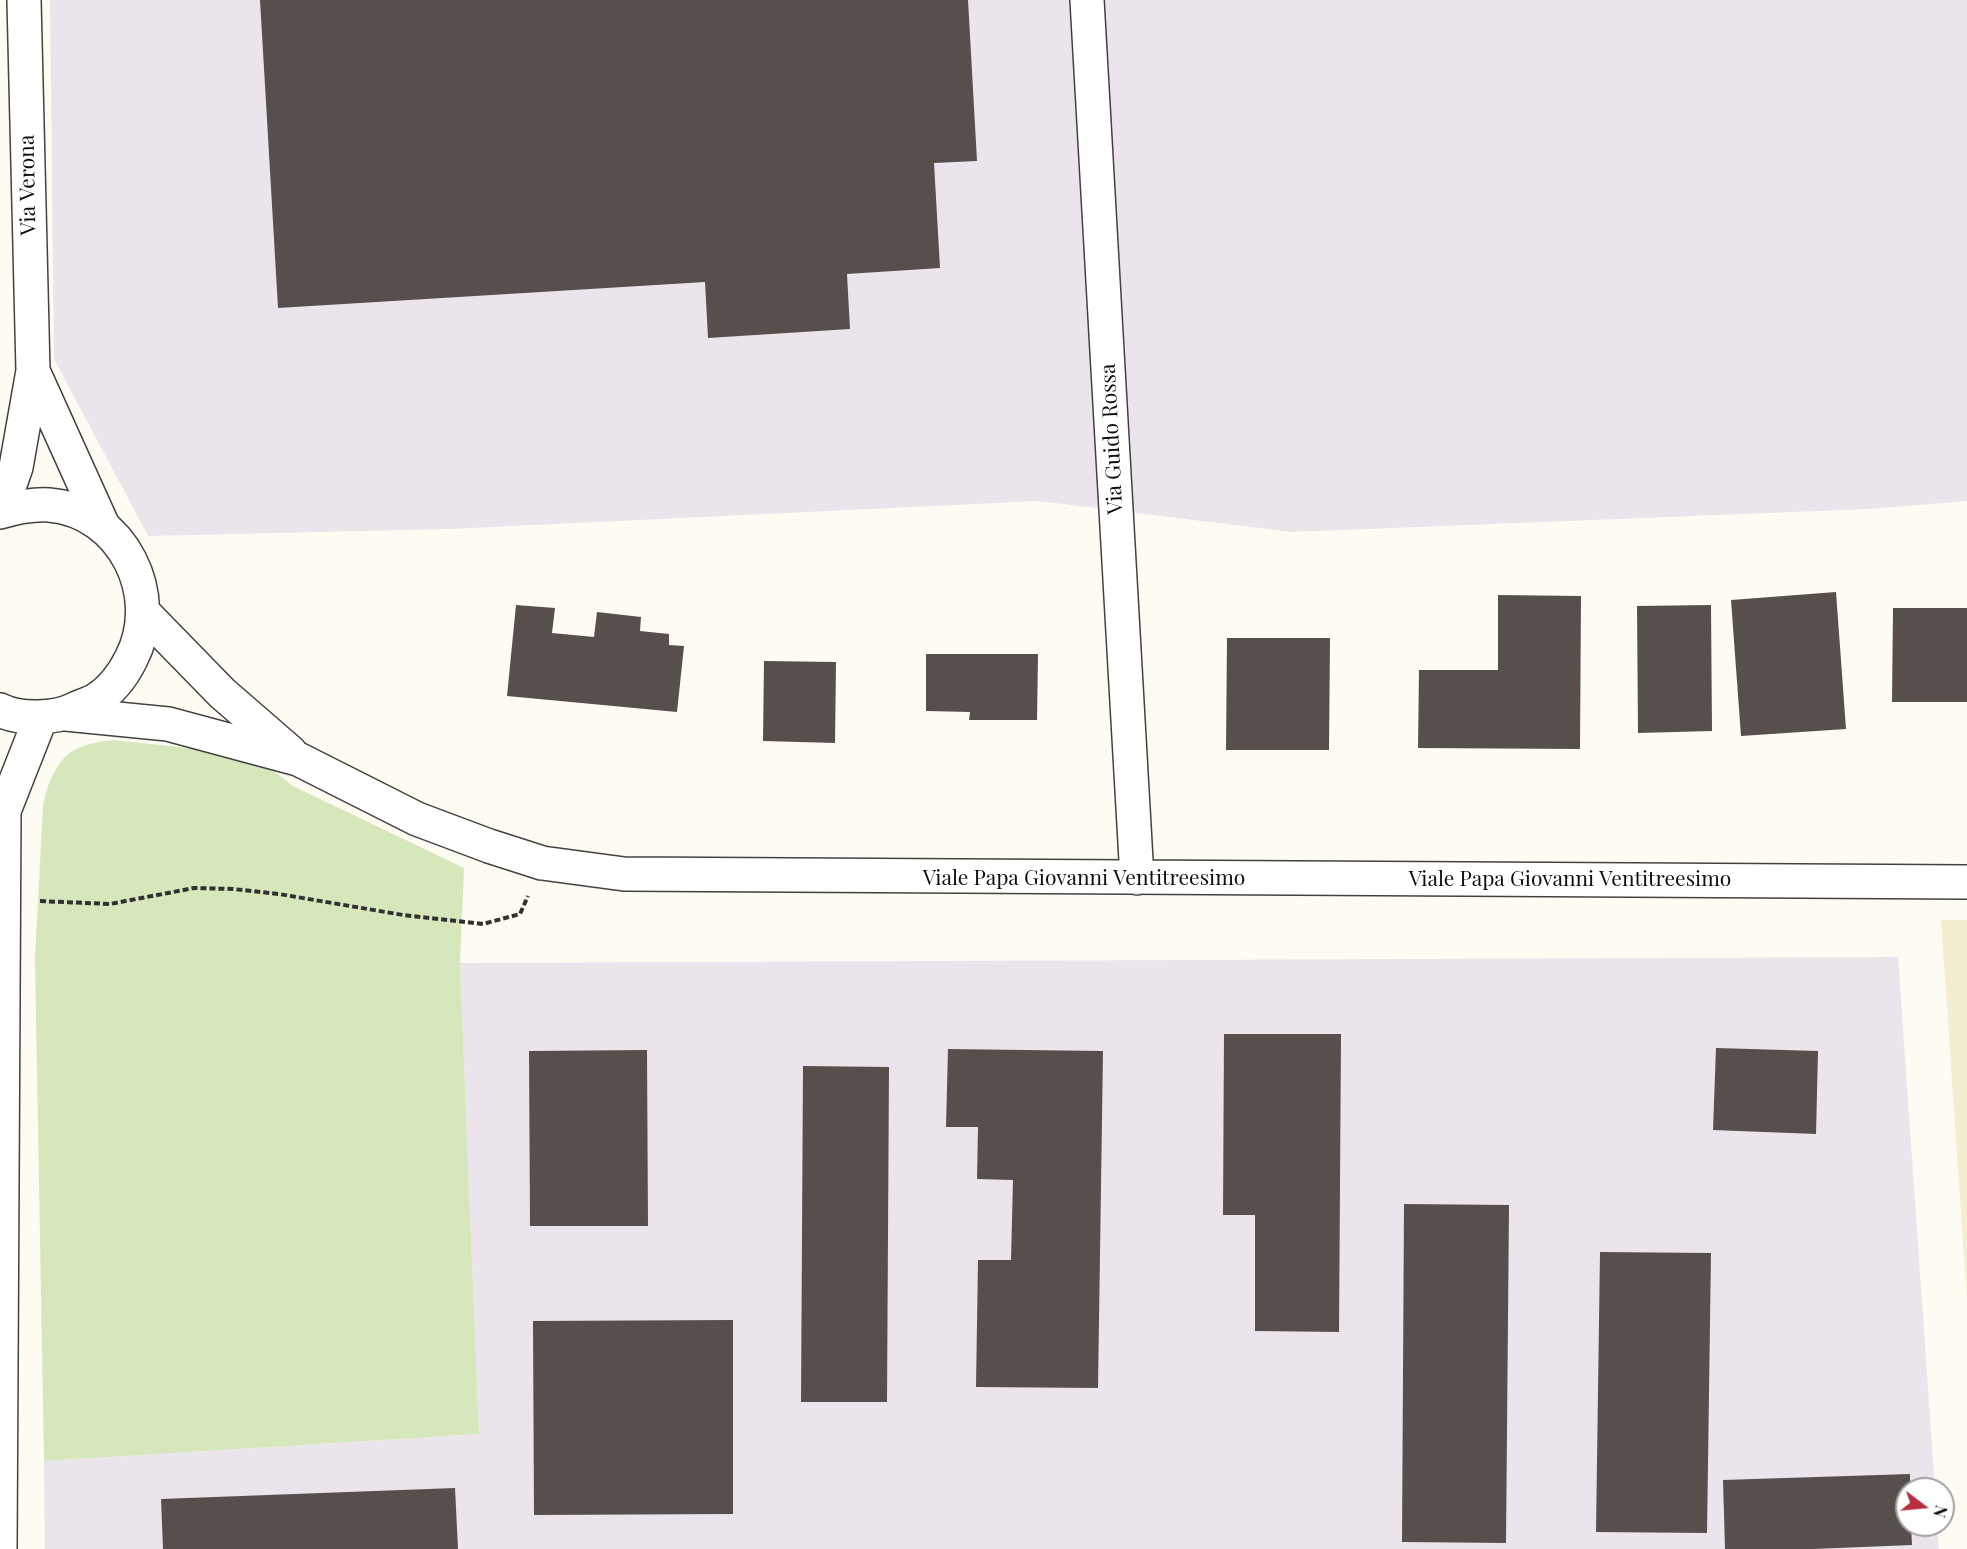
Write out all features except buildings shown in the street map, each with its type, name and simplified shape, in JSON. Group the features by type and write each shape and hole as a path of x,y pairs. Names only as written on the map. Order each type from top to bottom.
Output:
{"street":[{"name":"Via Verona","path":"0,506 16,467 33,371 24,0"},
{"name":"Via Guido Rossa","path":"1087,0 1137,878"},
{"name":"Via Verona","path":"33,371 103,526"},
{"path":"0,512 23,505 51,505 78,512 103,526 125,550 140,580 144,613 138,646 122,676 97,699 54,716 2,806 4,900 0,1549"},
{"name":"Viale Papa Giovanni Ventitreesimo","path":"144,613 222,693 298,759"},
{"name":"Viale Papa Giovanni Ventitreesimo","path":"0,710 6,713 168,724 298,759 417,819 489,846 542,863 624,874 1967,882"}],"path":[{"path":"4,900 110,904 194,888 233,889 279,894 403,915 483,924 520,914 542,863"}],"shaded area":[{"path":"50,0 1967,0 1967,501 1868,509 1292,532 1038,501 449,529 148,536 54,359"},
{"path":"1941,920 1967,920 1967,1301"},
{"path":"1898,957 1934,1477 1895,1477 1895,1537 1938,1537 1939,1549 45,1549 44,1461 479,1434 460,963"}],"green space":[{"path":"113,740 199,749 270,768 293,786 464,868 460,963 479,1434 44,1461 35,958 43,806 52,776 65,757 81,747"}]}
